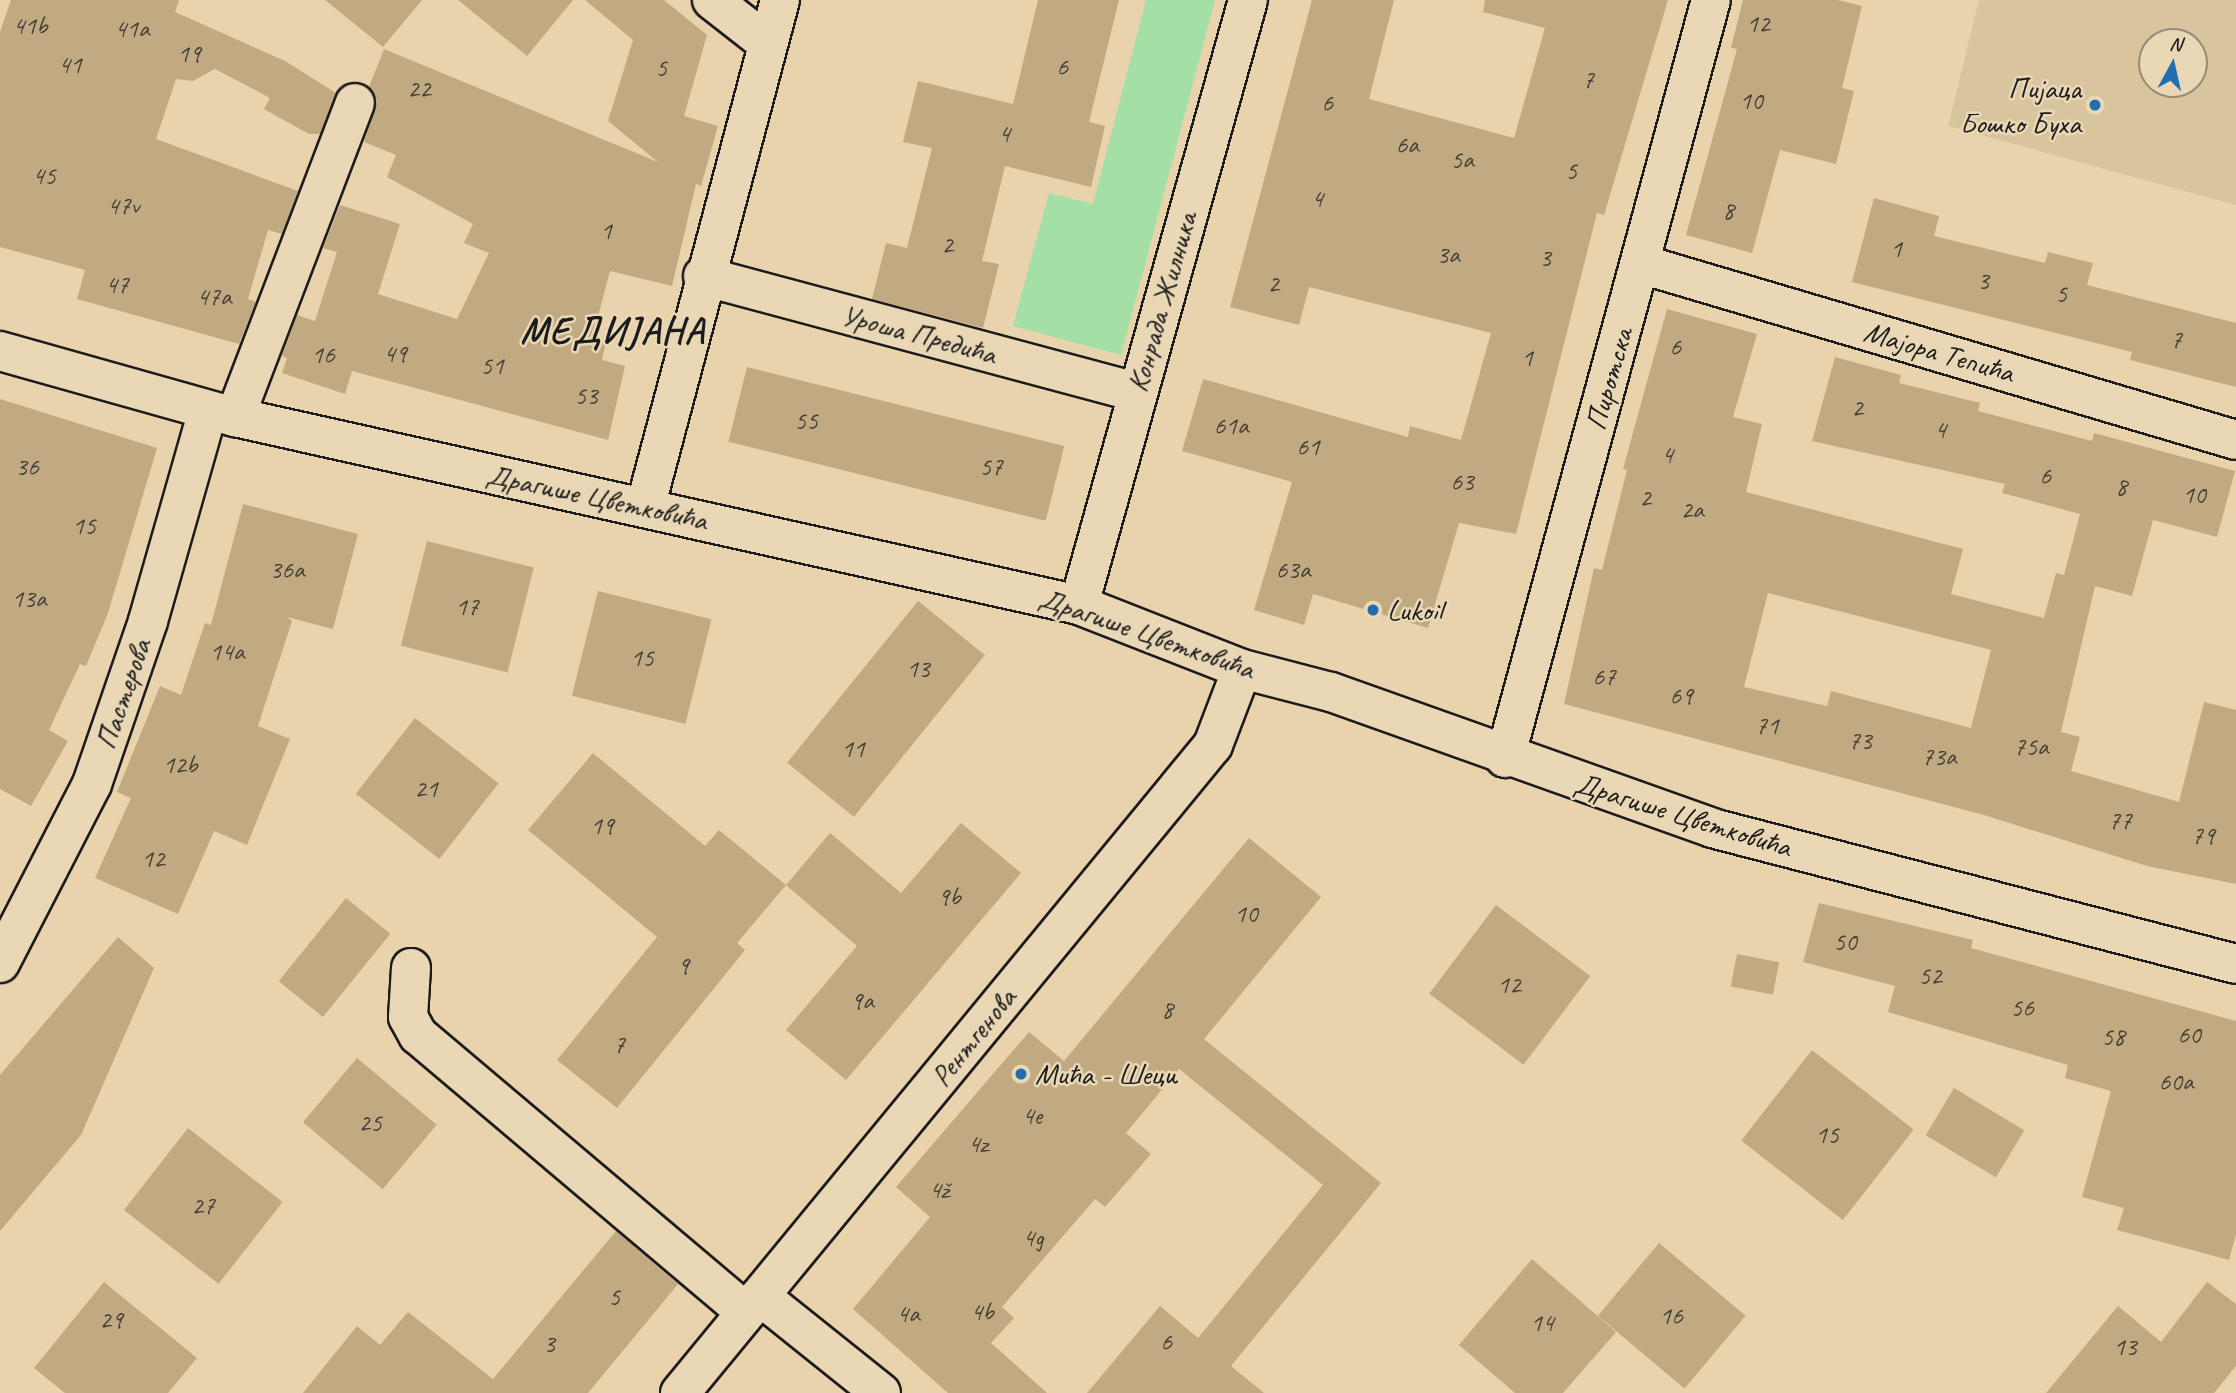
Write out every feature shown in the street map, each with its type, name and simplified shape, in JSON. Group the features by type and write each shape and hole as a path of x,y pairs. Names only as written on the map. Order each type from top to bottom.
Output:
{"street":[{"path":"712,0 767,43"},
{"path":"645,508 703,276 780,0"},
{"name":"Конрада Жилника","path":"1079,605 1136,392 1248,0"},
{"name":"Пиротска","path":"1504,758 1711,0"},
{"name":"Пастерова","path":"0,963 92,783 221,413 355,103"},
{"name":"Мајора Тепића","path":"1641,264 2236,440"},
{"name":"Уроша Предића","path":"703,276 1136,392"},
{"name":"Драгише Цветковића","path":"0,351 221,413 1079,605 1242,669 1331,692 1504,758 1712,828 2236,964"},
{"name":"Рентгенова","path":"680,1393 1213,745 1242,669"},
{"path":"411,968 408,1017 418,1035 753,1304 881,1393"}],"shaded area":[{"name":"Пијаца Бошко Буха","path":"1979,0 2236,0 2236,205 1948,126"}],"green space":[{"path":"1146,0 1215,0 1121,355 1013,326 1049,193 1093,204"}],"building":[{"path":"11,0 179,0 175,12 285,61 336,93 320,134 309,134 264,109 270,98 215,69 193,81 176,79 156,139 298,191 282,234 268,230 248,299 256,302 239,344 77,299 85,270 0,247 0,32"},
{"path":"325,0 422,0 383,47"},
{"path":"458,0 573,0 527,56"},
{"path":"585,0 664,0 707,35 684,116 718,126 701,186 696,184 672,286 610,271 592,339 606,342 602,360 625,366 608,440 352,371 345,394 282,373 287,358 282,356 297,315 315,321 337,252 323,248 340,205 400,224 378,294 457,319 489,253 464,243 473,224 387,177 396,155 364,142 377,100 369,87 384,49 658,162 608,121 633,40"},
{"path":"1038,0 1119,0 1089,122 1105,126 1091,187 1005,166 982,261 999,264 983,328 872,299 886,243 907,248 932,148 903,142 918,81 1013,104"},
{"path":"1312,0 1394,0 1369,99 1514,138 1545,28 1483,12 1485,0 1668,0 1604,215 1597,213 1516,534 1459,523 1428,628 1313,594 1304,625 1254,610 1292,482 1182,451 1203,379 1408,437 1410,426 1461,440 1491,333 1309,287 1299,325 1230,307"},
{"path":"1743,0 1838,0 1862,6 1842,88 1854,91 1836,164 1780,150 1752,253 1686,235 1737,49 1731,48"},
{"path":"1874,198 1939,216 1934,236 2045,263 2048,252 2093,263 2087,285 2236,323 2236,387 2130,360 2132,352 1852,282"},
{"path":"1667,309 1757,334 1733,417 1762,424 1746,492 1963,549 1951,594 2044,618 2056,573 2064,575 2080,514 2002,493 2005,484 1812,441 1835,357 1901,375 1899,383 1980,403 1978,411 2092,441 2094,433 2235,471 2217,537 2153,520 2132,596 2095,586 2061,732 2080,737 2071,771 2179,802 2204,702 2236,710 2236,884 2147,866 1984,815 1564,704 1594,568 1602,570 1627,470 1623,469","holes":["1768,593 1991,650 1971,728 1831,691 1827,706 1744,687"]},
{"path":"747,367 1064,446 1046,521 728,442"},
{"path":"0,399 157,448 108,613 86,666 80,664 49,730 68,741 31,806 0,789"},
{"path":"243,504 358,534 333,629 287,617 292,621 258,726 290,739 247,845 214,831 178,914 95,878 131,798 117,792 160,686 181,695 205,623 211,625"},
{"path":"427,541 534,568 508,672 401,646"},
{"path":"598,591 712,619 685,724 572,696"},
{"path":"918,601 985,655 854,817 787,763"},
{"path":"415,718 499,783 439,859 356,794"},
{"path":"593,753 705,846 719,830 786,885 737,943 745,950 617,1108 557,1060 657,937 528,830"},
{"path":"961,823 1021,873 846,1080 786,1030 857,946 786,885 830,833 901,893"},
{"path":"1249,838 1321,897 1204,1039 1381,1183 1231,1366 1264,1393 1087,1393 1160,1306 1198,1338 1323,1185 1179,1069 1126,1133 1151,1154 1105,1207 1095,1199 1002,1307 1014,1318 991,1343 1047,1393 948,1393 853,1309 930,1217 896,1187 1029,1032 1064,1061"},
{"path":"346,898 390,934 323,1017 279,981"},
{"path":"1819,903 1973,940 1971,948 2236,1021 2236,1234 2229,1260 2117,1230 2124,1208 2082,1197 2111,1091 2065,1078 2068,1065 1888,1012 1895,986 1803,962"},
{"path":"1496,905 1590,976 1523,1065 1429,994"},
{"path":"118,937 154,968 81,1135 0,1231 0,1075"},
{"path":"1737,954 1779,962 1773,995 1731,986"},
{"path":"1812,1050 1914,1129 1843,1220 1741,1141"},
{"path":"357,1058 437,1125 383,1189 303,1122"},
{"path":"1954,1088 2024,1130 1996,1177 1926,1135"},
{"path":"188,1128 283,1202 219,1284 124,1210"},
{"path":"616,1231 678,1284 588,1393 303,1393 357,1326 380,1345 408,1312 493,1379"},
{"path":"1659,1243 1746,1316 1684,1388 1598,1316"},
{"path":"1532,1259 1616,1332 1563,1393 1515,1393 1459,1345"},
{"path":"104,1282 197,1358 168,1393 65,1393 34,1368"},
{"path":"2207,1282 2236,1304 2236,1366 2214,1393 2046,1393 2118,1306 2161,1342"}],"place":[{"name":"Пијаца Бошко Буха","path":"2095,105"},
{"name":"Lukoil","path":"1373,610"},
{"name":"Мића - Шеци","path":"1021,1074"}],"district":[{"name":"МЕДИЈАНА","path":"613,331"}]}
